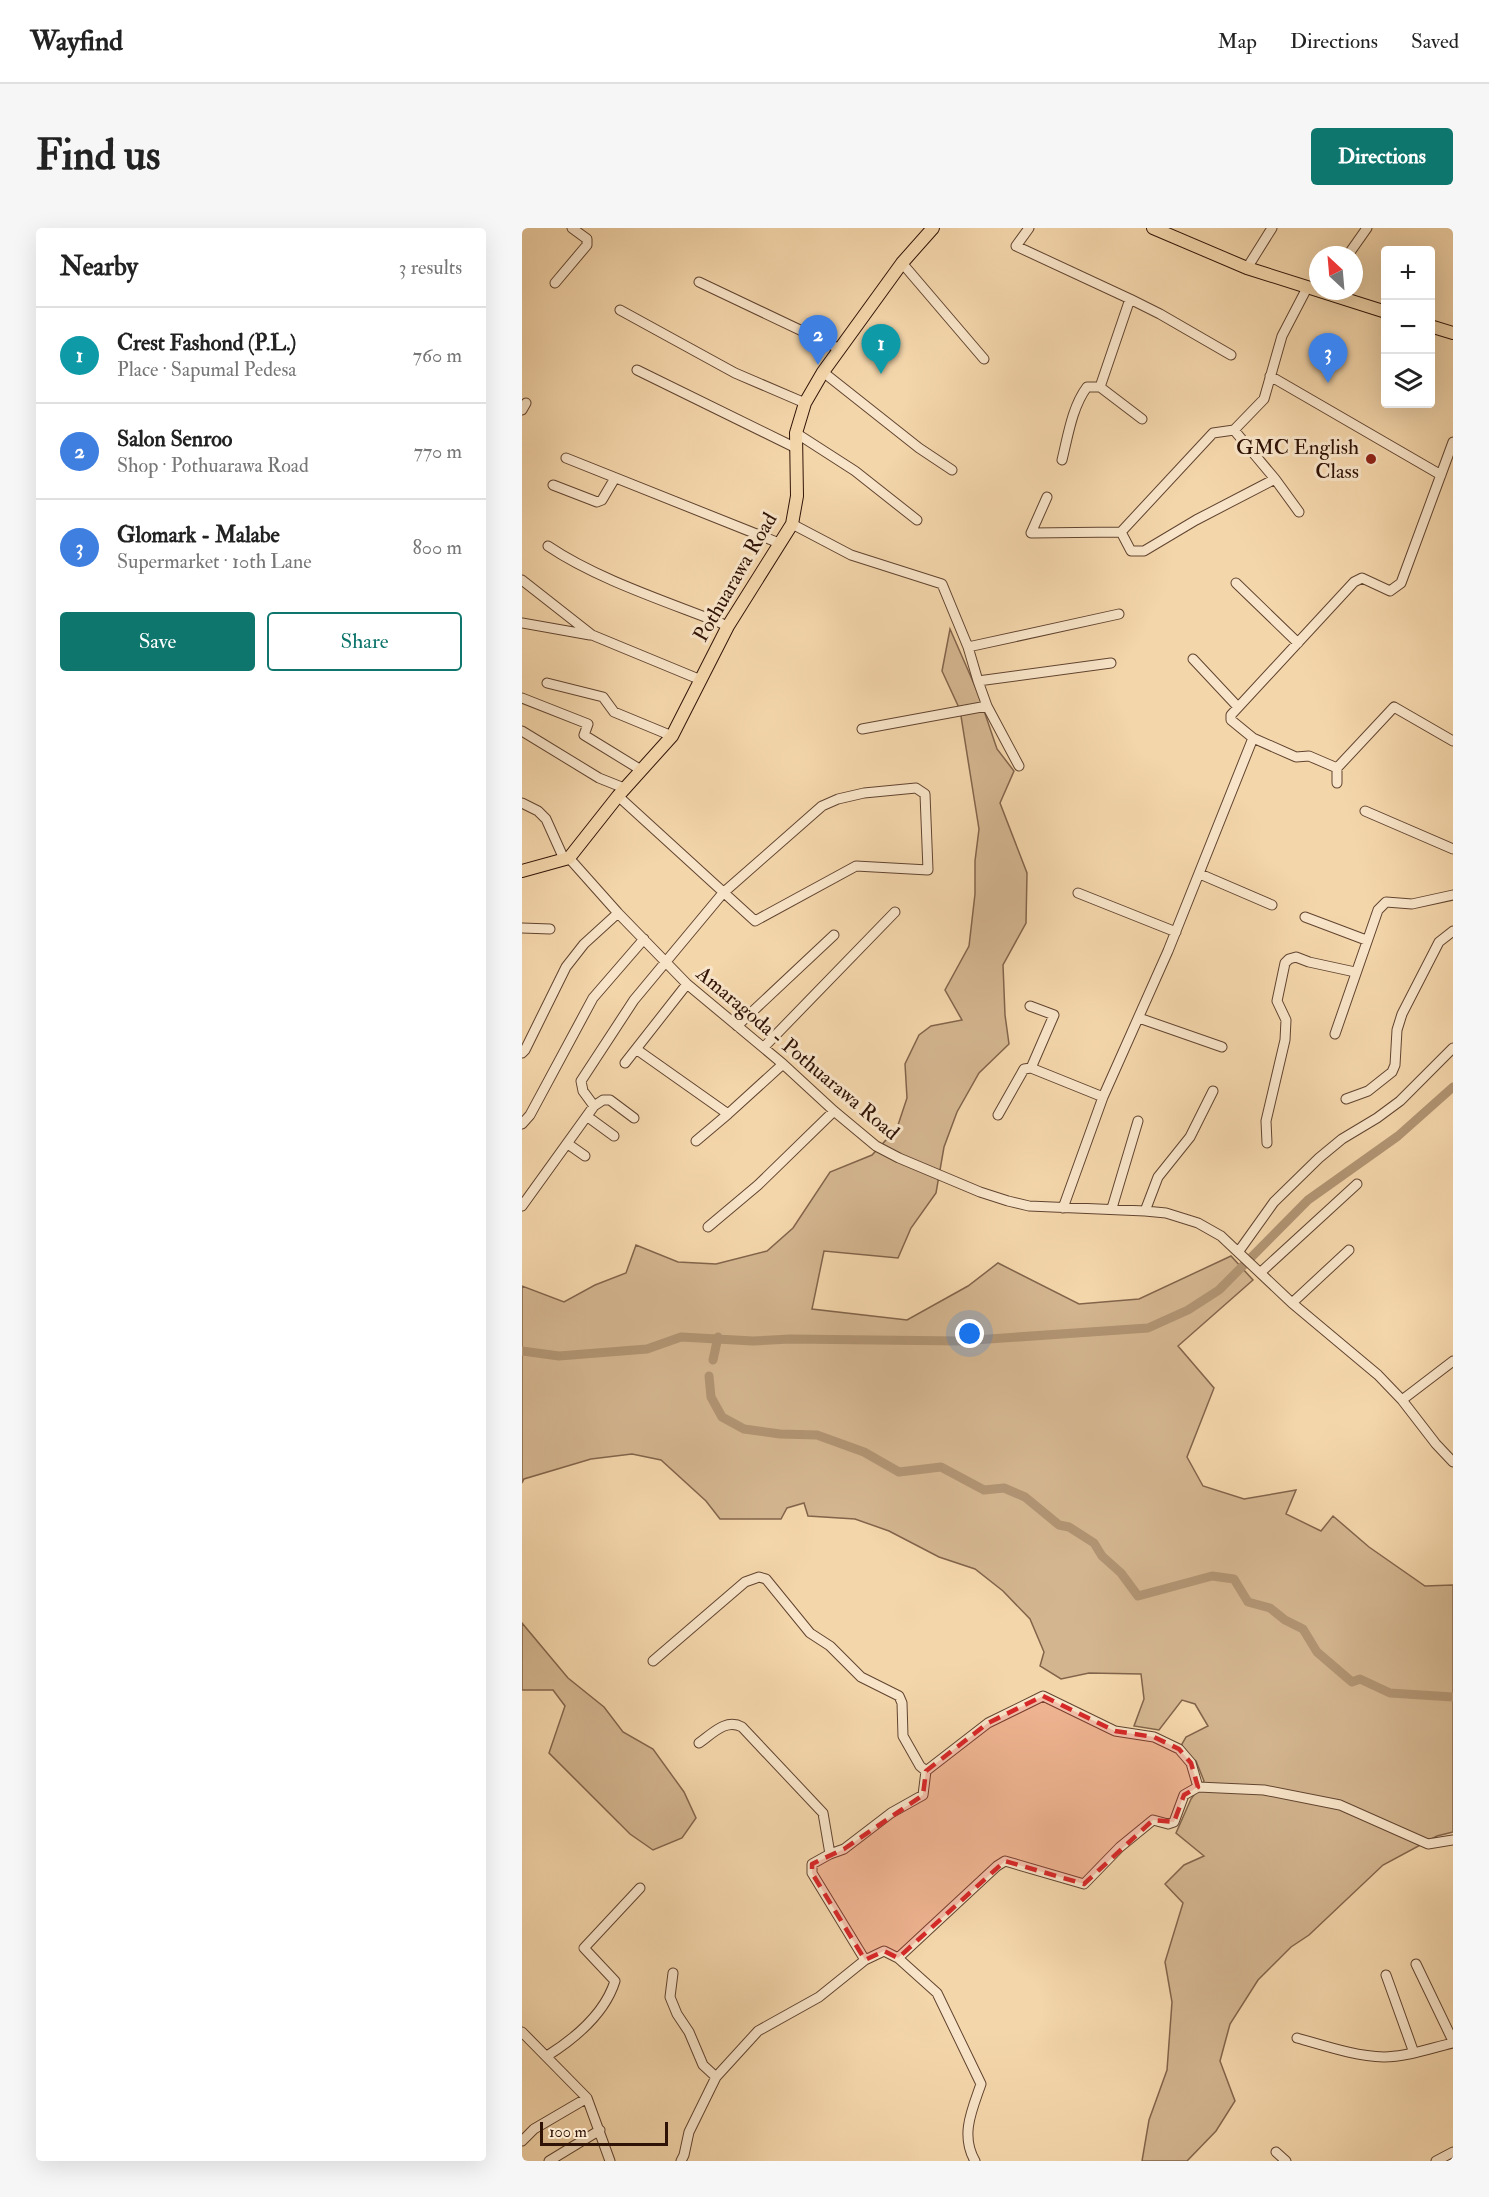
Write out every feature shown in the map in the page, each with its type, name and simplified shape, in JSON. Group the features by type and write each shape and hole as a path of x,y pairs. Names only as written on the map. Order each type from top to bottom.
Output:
{"main road":[{"name":"Pothuarawa Road","path":"567,858 621,792 672,736 728,626 792,524 797,496 796,433 806,403 823,372 902,263 933,228"},
{"path":"1153,228 1174,232 1247,268 1307,288"},
{"path":"1347,300 1381,310"},
{"path":"1435,327 1453,333"},
{"path":"522,871 567,858"}],"street":[{"path":"555,283 587,245 587,239 572,228"},
{"path":"1029,228 1016,246 1160,314 1231,355"},
{"path":"1247,268 1272,228"},
{"path":"1354,246 1367,228"},
{"path":"902,263 984,359"},
{"path":"699,282 840,349"},
{"path":"1047,497 1031,533 1120,532 1213,433 1234,430 1264,399 1282,336 1307,288"},
{"path":"1100,387 1130,300"},
{"path":"620,310 735,373 806,403"},
{"path":"637,370 796,448"},
{"path":"823,372 919,448 952,470"},
{"path":"1270,376 1441,475"},
{"path":"1062,460 1072,419 1082,394 1088,387 1100,387 1142,418"},
{"path":"1234,430 1299,512"},
{"path":"796,433 855,471 917,520"},
{"path":"1337,768 1309,756 1296,757 1253,738 1231,720 1231,715 1358,579 1362,578 1390,591 1401,583 1453,441"},
{"path":"566,458 779,543"},
{"path":"553,484 597,502 602,500 615,478"},
{"path":"1120,532 1131,551 1144,551 1196,520 1275,479"},
{"path":"792,524 851,555 942,584 968,647 987,706 1019,766"},
{"path":"548,546 630,587 728,626"},
{"path":"522,580 592,635"},
{"path":"1236,583 1298,643"},
{"path":"968,647 1119,614"},
{"path":"522,623 592,635 700,680"},
{"path":"1193,659 1237,706"},
{"path":"978,681 1111,663"},
{"path":"547,683 603,697 614,712 672,736"},
{"path":"522,698 588,724 584,735 641,770"},
{"path":"862,729 987,706"},
{"path":"1337,783 1337,768 1394,707 1453,741"},
{"path":"522,731 621,792 723,893 755,921 856,866 928,870 925,794 916,788 864,793 838,799 822,806 723,893 634,1000 581,1081 583,1091 594,1106"},
{"path":"1063,1208 1103,1097 1176,932 1253,738"},
{"name":"Amaragoda - Pothuarawa Road","path":"522,803 538,811 546,819 567,858 664,962 876,1146 980,1192 1008,1201 1029,1206 1145,1211 1198,1223 1221,1236 1292,1303 1378,1375 1402,1400 1453,1462"},
{"path":"1365,811 1453,849"},
{"path":"1200,874 1272,905"},
{"path":"1078,893 1176,932"},
{"path":"1335,1034 1378,910 1386,902 1412,904 1452,898"},
{"path":"764,1047 895,912"},
{"path":"522,1053 566,967 584,944 618,913"},
{"path":"1305,917 1366,940"},
{"path":"522,928 550,929"},
{"path":"1346,1099 1368,1091 1392,1072 1395,1065 1397,1030 1402,1014 1439,942 1453,931"},
{"path":"737,1026 834,935"},
{"path":"522,1124 530,1115 593,998 644,939"},
{"path":"1267,1143 1266,1121 1285,1040 1286,1020 1277,1001 1285,963 1296,957 1355,972"},
{"path":"625,1063 687,984"},
{"path":"1029,1006 1054,1015 1031,1068"},
{"path":"1139,1018 1222,1047"},
{"path":"1241,1254 1274,1202 1319,1158 1342,1139 1400,1101 1453,1048"},
{"path":"636,1049 728,1114"},
{"path":"696,1141 783,1064"},
{"path":"998,1115 1024,1069 1031,1068 1103,1097"},
{"path":"1145,1211 1158,1177 1190,1137 1214,1091"},
{"path":"522,1206 594,1106 603,1100 610,1100 634,1118"},
{"path":"708,1227 758,1185 834,1111"},
{"path":"588,1117 614,1136"},
{"path":"1112,1208 1138,1121"},
{"path":"568,1144 585,1156"},
{"path":"1260,1272 1357,1184"},
{"path":"1292,1303 1348,1250"},
{"path":"1402,1400 1453,1361"},
{"path":"653,1661 745,1582 759,1577 766,1579 810,1633 830,1646 861,1677 899,1696 902,1703 903,1736 920,1766 926,1771"},
{"path":"865,1960 812,1873 812,1864 844,1849 891,1813 922,1795 926,1771 988,1723 1043,1696 1115,1731 1154,1737 1179,1749 1191,1763 1198,1787"},
{"path":"699,1743 727,1723 742,1726 823,1813 830,1854"},
{"path":"898,1958 1005,1861 1084,1884 1120,1847 1153,1820 1168,1824 1174,1822 1184,1795 1198,1787 1264,1790 1340,1805 1428,1844 1453,1840"},
{"path":"547,2056 571,2041 610,1998 615,1981 584,1948 640,1888"},
{"path":"681,2161 689,2133 716,2077 758,2031 819,1997 865,1960 884,1950 898,1958 937,1993 981,2084 967,2123 968,2150 975,2161"},
{"path":"1297,2038 1345,2052 1386,2057 1414,2053 1453,2042 1416,1964"},
{"path":"673,1973 670,1997 677,2014 689,2032 703,2065 716,2077"},
{"path":"1386,1975 1414,2053"},
{"path":"522,2032 587,2098 610,2161"},
{"path":"522,2141 534,2129 587,2098"},
{"path":"549,2161 600,2130"},
{"path":"1276,2152 1286,2161"},
{"path":"1436,2161 1453,2152"}],"highlighted area":[{"path":"1043,1696 1115,1731 1154,1737 1179,1749 1191,1763 1198,1787 1184,1795 1174,1822 1153,1820 1084,1884 1005,1861 898,1958 884,1951 865,1960 812,1873 812,1864 844,1849 923,1795 926,1771 988,1723"}],"shaded area":[{"path":"950,629 978,693 997,749 1014,771 1000,803 1027,873 1026,923 1003,965 1009,1044 979,1073 957,1112 944,1147 936,1193 911,1228 898,1258 824,1251 812,1309 907,1320 968,1286 998,1263 1079,1304 1139,1299 1231,1256 1253,1280 1178,1346 1214,1388 1187,1457 1203,1486 1244,1499 1296,1490 1286,1514 1321,1531 1333,1516 1369,1547 1425,1586 1453,1585 1453,1832 1437,1836 1383,1865 1309,1935 1291,1947 1258,1980 1230,2024 1220,2061 1235,2101 1216,2131 1187,2161 1142,2161 1149,2120 1167,2070 1172,2002 1165,1962 1183,1903 1165,1884 1184,1865 1204,1856 1176,1833 1191,1799 1204,1781 1196,1761 1179,1749 1186,1737 1208,1726 1195,1704 1182,1700 1159,1730 1134,1726 1144,1699 1141,1674 1089,1673 1061,1679 1040,1666 1044,1652 1030,1619 1003,1591 975,1569 939,1557 889,1531 855,1519 808,1516 804,1503 787,1508 781,1519 720,1519 706,1501 661,1460 632,1454 591,1459 524,1479 522,1483 522,1286 564,1302 595,1285 626,1273 636,1245 678,1262 716,1264 767,1251 793,1228 830,1172 872,1155 897,1128 907,1098 905,1064 919,1035 931,1026 962,1020 945,990 969,946 979,829 960,710 942,671"},
{"path":"522,1623 568,1678 604,1707 623,1732 653,1749 684,1792 696,1818 682,1838 653,1850 630,1834 549,1753 565,1706 553,1690 522,1690"}],"waterway":[{"path":"522,1351 559,1356 647,1349 681,1337 753,1341 790,1339 960,1341 1148,1328 1188,1310 1219,1290 1308,1200 1398,1136 1453,1087"},
{"path":"713,1360 718,1337"},
{"path":"709,1376 711,1397 722,1417 744,1429 780,1434 817,1435 864,1452 899,1472 941,1467 984,1490 1004,1488 1025,1497 1059,1525 1069,1527 1094,1543 1102,1556 1121,1573 1138,1596 1212,1576 1234,1579 1248,1602 1270,1608 1285,1620 1303,1629 1317,1652 1352,1682 1360,1679 1390,1693 1453,1697"}],"place":[{"name":"Salon Senroo","path":"818,365"},
{"name":"Crest Fashond (P.L.)","path":"881,374"},
{"name":"Glomark - Malabe","path":"1328,383"},
{"name":"GMC English Class","path":"1371,459"}]}
